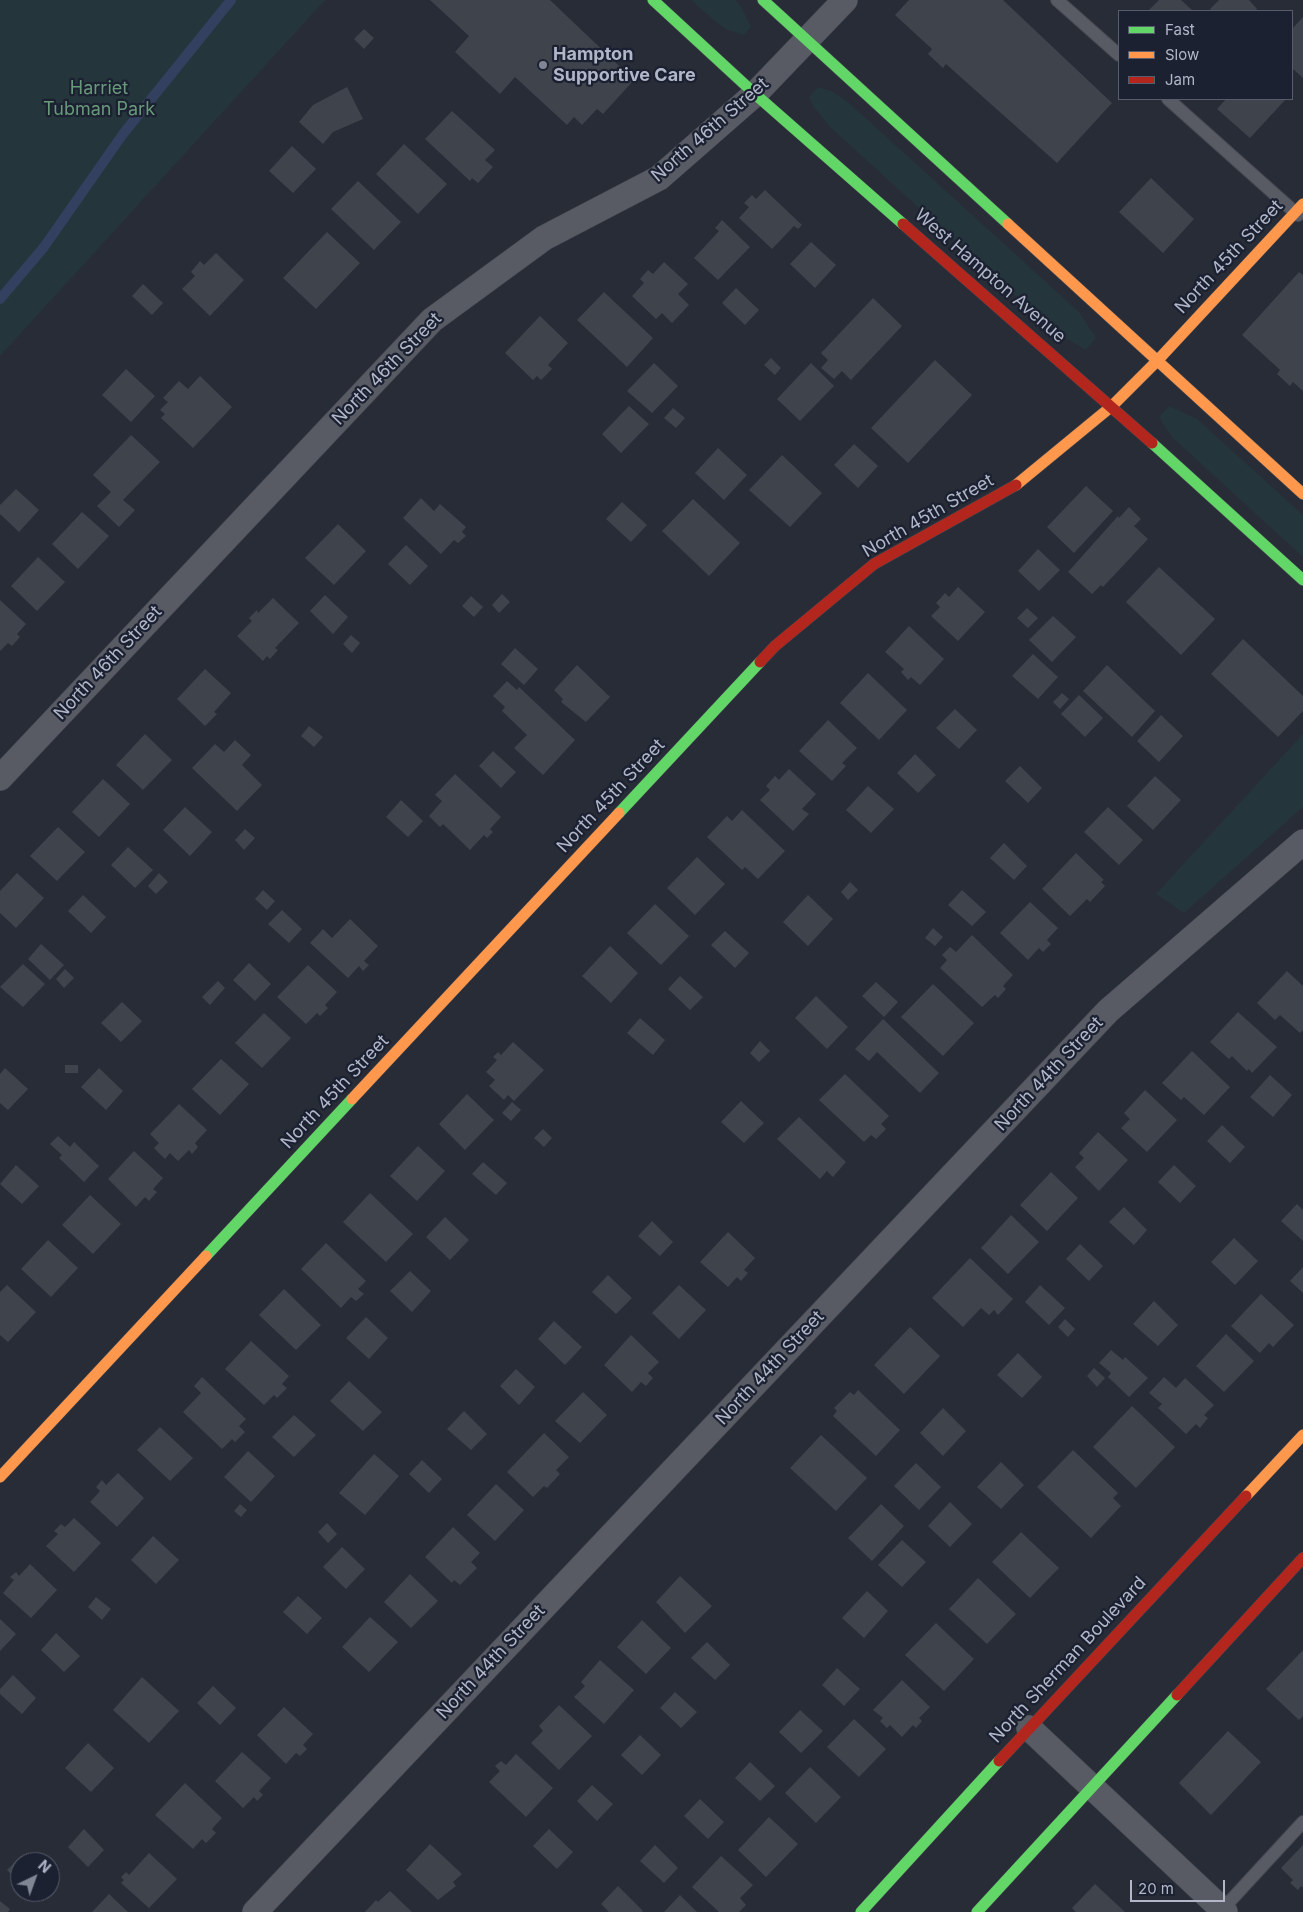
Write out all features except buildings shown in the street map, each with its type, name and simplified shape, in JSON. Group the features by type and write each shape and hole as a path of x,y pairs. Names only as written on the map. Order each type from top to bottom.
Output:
{"main road":[{"name":"West Hampton Avenue","path":"653,0 755,94 1112,406 1303,580"},
{"path":"763,0 1303,494"},
{"name":"North 45th Street","path":"0,1476 775,646 874,564 1024,481 1112,406 1300,212"},
{"name":"North Sherman Boulevard","path":"861,1912 1029,1728 1303,1435"},
{"path":"977,1912 1303,1558"}],"street":[{"name":"North 46th Street","path":"0,778 432,320 544,238 659,178 755,94 845,0"},
{"name":"North 44th Street","path":"255,1912 1108,1011 1303,842"},
{"path":"1029,1728 1094,1787 1222,1911"}],"lane":[{"path":"1057,0 1118,54"},
{"path":"1169,100 1300,212"},
{"path":"1222,1911 1303,1822"}],"green space":[{"name":"Harriet Tubman Park","path":"0,0 325,0 0,356"},
{"path":"691,0 735,0 742,8 751,27 744,35 728,30"},
{"path":"818,87 831,91 848,102 1079,312 1096,338 1086,350 1055,332 829,126 813,106 809,97"},
{"path":"1169,406 1197,419 1303,515 1303,557 1173,438 1161,421 1160,416"},
{"path":"1303,734 1303,807 1184,913 1156,894"}],"waterway":[{"path":"0,299 44,247 123,134 231,0"}],"traffic: fast":[{"path":"653,0 755,94 903,224"},
{"path":"763,0 1008,224"},
{"path":"1152,443 1303,580"},
{"path":"619,813 760,662"},
{"path":"206,1256 352,1099"},
{"path":"977,1912 1177,1695"},
{"path":"861,1912 999,1761"}],"traffic: slow":[{"path":"1016,485 1112,406 1158,360 1303,204"},
{"path":"1008,224 1303,494"},
{"path":"352,1099 619,813"},
{"path":"0,1477 206,1256"},
{"path":"1246,1496 1303,1435"}],"traffic: jam":[{"path":"903,224 1152,443"},
{"path":"760,662 775,646 874,564 1016,485"},
{"path":"999,1761 1246,1496"},
{"path":"1177,1695 1303,1558"}],"place":[{"name":"Hampton Supportive Care","path":"543,65"}]}
